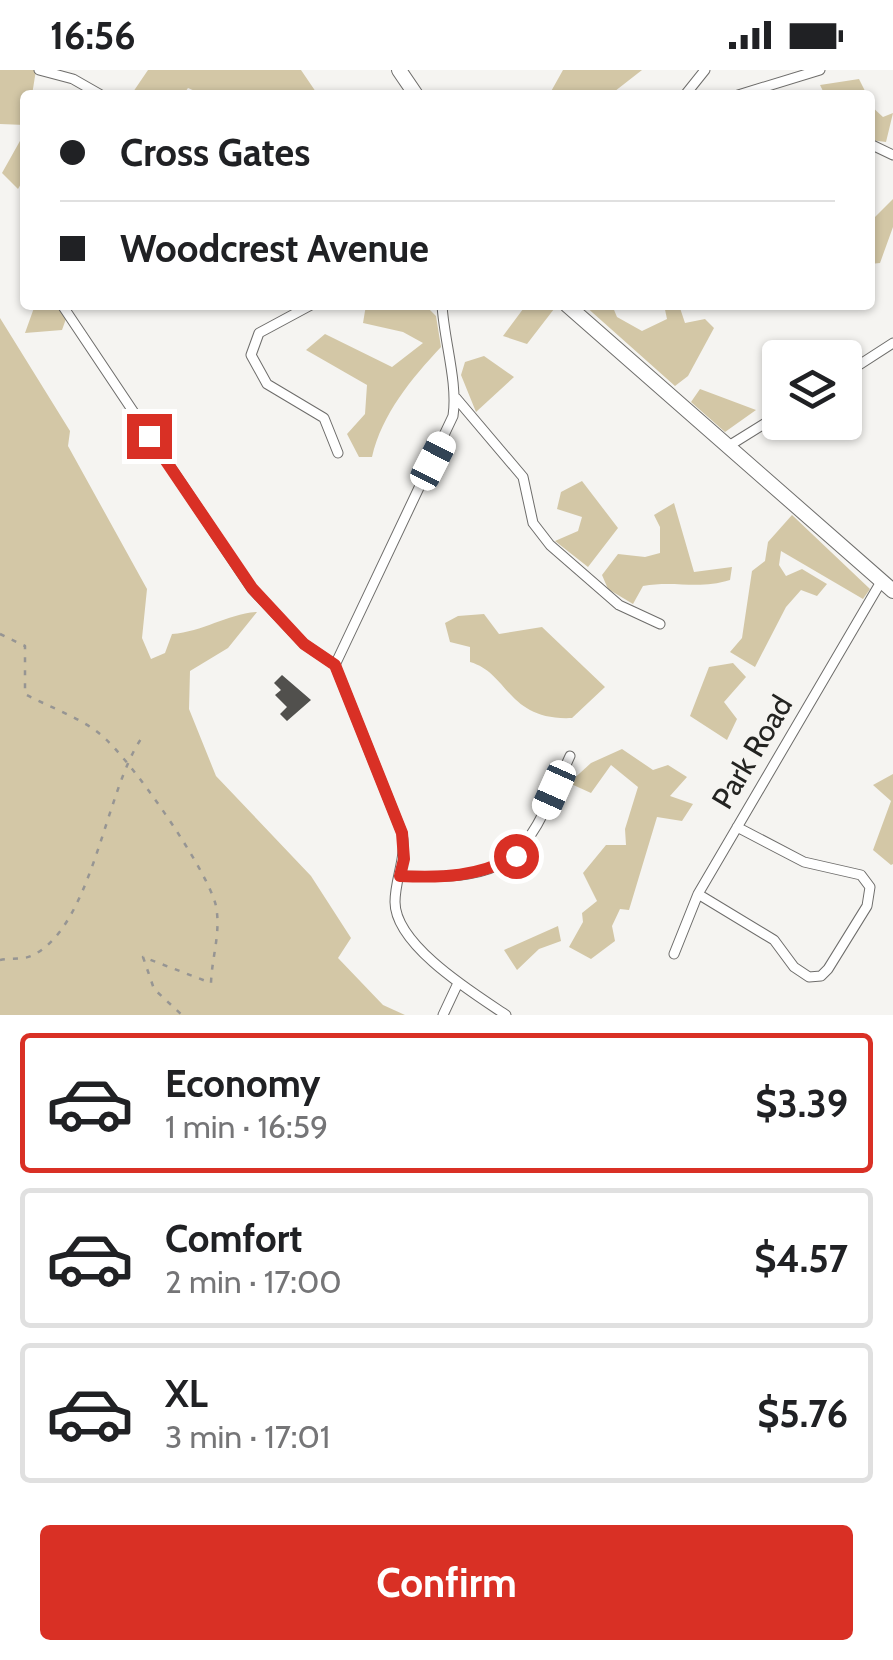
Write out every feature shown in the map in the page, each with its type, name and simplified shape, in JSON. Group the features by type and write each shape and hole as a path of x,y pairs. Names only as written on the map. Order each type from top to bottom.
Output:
{"main road":[{"path":"574,310 888,586"}],"street":[{"path":"39,70 73,79 92,90"},
{"path":"689,90 706,70"},
{"path":"754,90 820,70"},
{"path":"65,310 252,588 304,644 335,665 402,833 404,859 394,899 401,928 458,983 506,1015"},
{"path":"302,310 259,333 251,354 267,384 324,418 338,454"},
{"path":"442,310 446,358 456,398 523,477 533,522 545,540 619,605 660,624"},
{"path":"862,363 893,343"},
{"path":"335,665 366,592 447,434 456,398"},
{"path":"727,447 762,425"},
{"name":"Park Road","path":"674,954 698,894 888,586"},
{"path":"400,876 466,875 516,856 530,843 570,756"},
{"path":"698,894 774,940 794,967 808,977 821,976 828,969 867,906 870,887 862,875 804,862 737,827"},
{"path":"443,1015 458,983"}],"path":[{"path":"0,634 25,646 25,694 98,732 126,761 190,852 215,903 219,937 211,983 143,957 154,988 182,1015"},
{"path":"0,960 29,957 48,944 66,921 102,842 126,761 141,739"}],"shaded area":[{"path":"0,70 36,70 33,90 20,90 20,125 0,124"},
{"path":"148,70 301,70 315,90 188,88 134,90"},
{"path":"563,70 642,70 616,90 552,90"},
{"path":"859,79 864,90 822,90 820,85"},
{"path":"875,110 883,117 893,113 886,142 875,141"},
{"path":"20,141 18,189 2,173"},
{"path":"893,199 893,227 880,263 875,264 875,217"},
{"path":"33,310 69,310 62,330 25,333"},
{"path":"365,310 430,310 436,316 441,347 399,398 372,457 359,457 347,434 365,414 367,385 306,350 325,334 392,367 423,343 403,332 363,323"},
{"path":"522,310 553,310 527,344 503,336"},
{"path":"590,310 614,310 617,317 642,331 667,319 665,310 681,310 685,323 705,319 714,328 688,376 675,386"},
{"path":"0,318 70,431 68,446 147,589 142,638 151,659 165,653 172,634 257,612 228,648 190,671 189,709 216,776 311,876 351,938 338,958 383,1005 405,1015 0,1015"},
{"path":"484,356 514,377 476,412 461,375 465,362"},
{"path":"700,389 756,410 725,432 691,402"},
{"path":"582,481 618,528 588,567 555,541 578,531 582,517 557,509 561,492"},
{"path":"674,503 694,572 732,567 730,580 643,586 633,604 608,589 602,575 618,554 645,557 660,553 660,527 654,515"},
{"path":"792,515 870,589 863,599 781,551 779,565 786,576 802,569 827,584 817,596 801,590 786,607 755,667 730,652 742,638 752,571 765,561 768,542"},
{"path":"484,614 499,634 542,627 605,687 572,718 534,712 483,668 470,662 470,647 450,642 445,623 458,616"},
{"path":"733,663 746,677 724,702 737,719 727,740 690,716 709,667"},
{"path":"622,749 653,770 668,765 687,777 670,796 693,804 682,821 657,817 629,910 620,909 612,926 615,941 591,959 569,947 583,922 582,913 597,901 583,873 606,845 626,845 625,829 638,787 611,765 591,793 569,783 591,763"},
{"path":"893,774 891,865 873,850 891,801 873,785"},
{"path":"558,926 561,941 539,949 517,970 504,950"}],"building":[{"path":"282,675 311,700 287,721 280,714 287,707 275,695 281,690 274,683"}],"route":[{"path":"149,436 252,588 304,644 335,665 402,833 404,859 400,876 447,878 486,871 516,856"}]}
